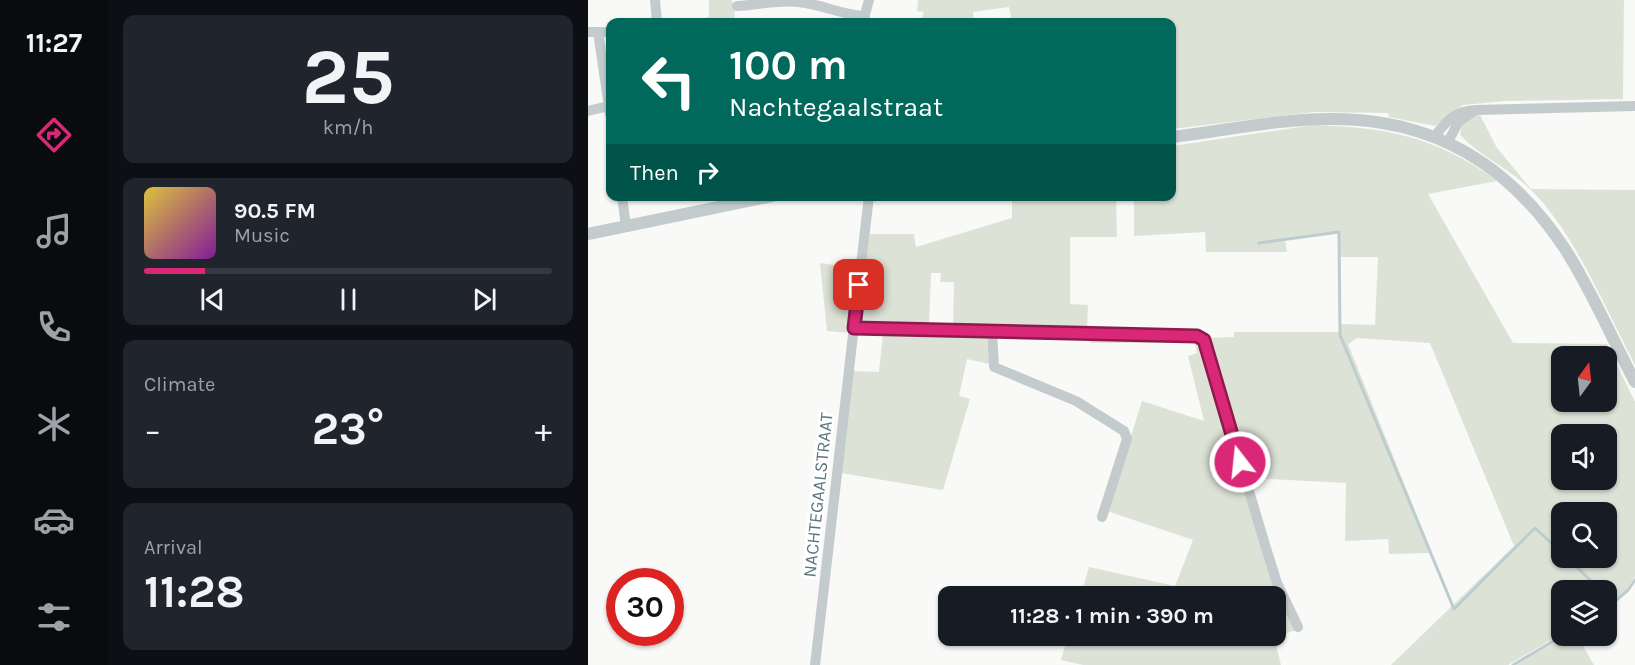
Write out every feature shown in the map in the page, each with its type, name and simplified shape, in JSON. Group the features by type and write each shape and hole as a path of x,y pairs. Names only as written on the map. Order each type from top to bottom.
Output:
{"street":[{"path":"655,0 657,18"},
{"path":"864,18 869,0"},
{"path":"737,6 794,1 829,7 844,15 859,18"},
{"path":"593,32 606,92"},
{"path":"1436,136 1450,117 1461,111 1635,106"},
{"path":"588,111 606,110"},
{"path":"1448,142 1459,121 1476,110"},
{"path":"1176,136 1303,119 1329,118 1396,124 1448,142 1497,172 1543,220 1565,250 1635,382"},
{"path":"623,201 626,226"},
{"path":"588,234 748,201"},
{"name":"NACHTEGAALSTRAAT","path":"815,665 868,201"},
{"path":"854,328 1197,336 1204,340 1277,583 1298,627"},
{"path":"992,332 994,367 1076,401 1124,431 1126,439 1102,517"}],"shaded area":[{"path":"709,0 732,0 734,18 706,18 709,17"},
{"path":"918,0 1624,0 1623,99 1505,101 1463,105 1435,126 1389,117 1388,113 1314,112 1176,129 1176,18 1011,18 1009,7 973,12 974,18 922,18 924,12 917,11"},
{"path":"1480,115 1497,148 1531,189 1635,190 1635,365 1575,248 1545,206 1521,181 1460,135 1463,119"},
{"path":"1313,125 1364,128 1432,144 1454,154 1497,181 1428,194 1513,343 1607,344 1608,346 1551,346 1551,412 1617,412 1617,365 1635,402 1635,577 1627,589 1617,598 1617,580 1551,580 1551,640 1508,665 1391,665 1514,546 1430,343 1357,338 1348,344 1432,553 1389,554 1388,539 1345,541 1346,483 1249,478 1209,338 1234,337 1234,332 1341,332 1341,324 1375,325 1378,257 1341,257 1337,233 1285,239 1287,252 1206,252 1205,232 1134,236 1134,201 1176,201 1176,145"},
{"path":"1012,201 1116,201 1117,237 1070,237 1070,304 1088,305 1087,330 953,328 954,282 940,282 941,273 931,273 929,328 867,324 859,320 870,234 914,234 916,247 1012,218"},
{"path":"820,263 857,268 851,333 827,331"},
{"path":"883,333 987,337 989,364 967,359 959,396 970,399 943,490 841,473 853,371 879,372"},
{"path":"1090,335 1200,336 1282,586 1175,586 1193,540 1107,511 1142,401 1204,421 1188,356 1197,353 1195,343 1090,343"},
{"path":"1089,567 1175,586 1083,586"},
{"path":"1286,599 1296,630 1286,633"},
{"path":"1551,645 1583,646 1594,665 1516,665"},
{"path":"1065,646 1276,646 1281,665 1083,665 1061,660"}],"waterway":[{"path":"1259,243 1339,232 1340,335 1454,609 1535,528 1551,543"},
{"path":"1578,568 1590,580"},
{"path":"1617,600 1635,580"},
{"path":"1513,665 1551,643"}],"route":[{"path":"859,285 854,328 1197,336 1204,340 1240,462"}]}
